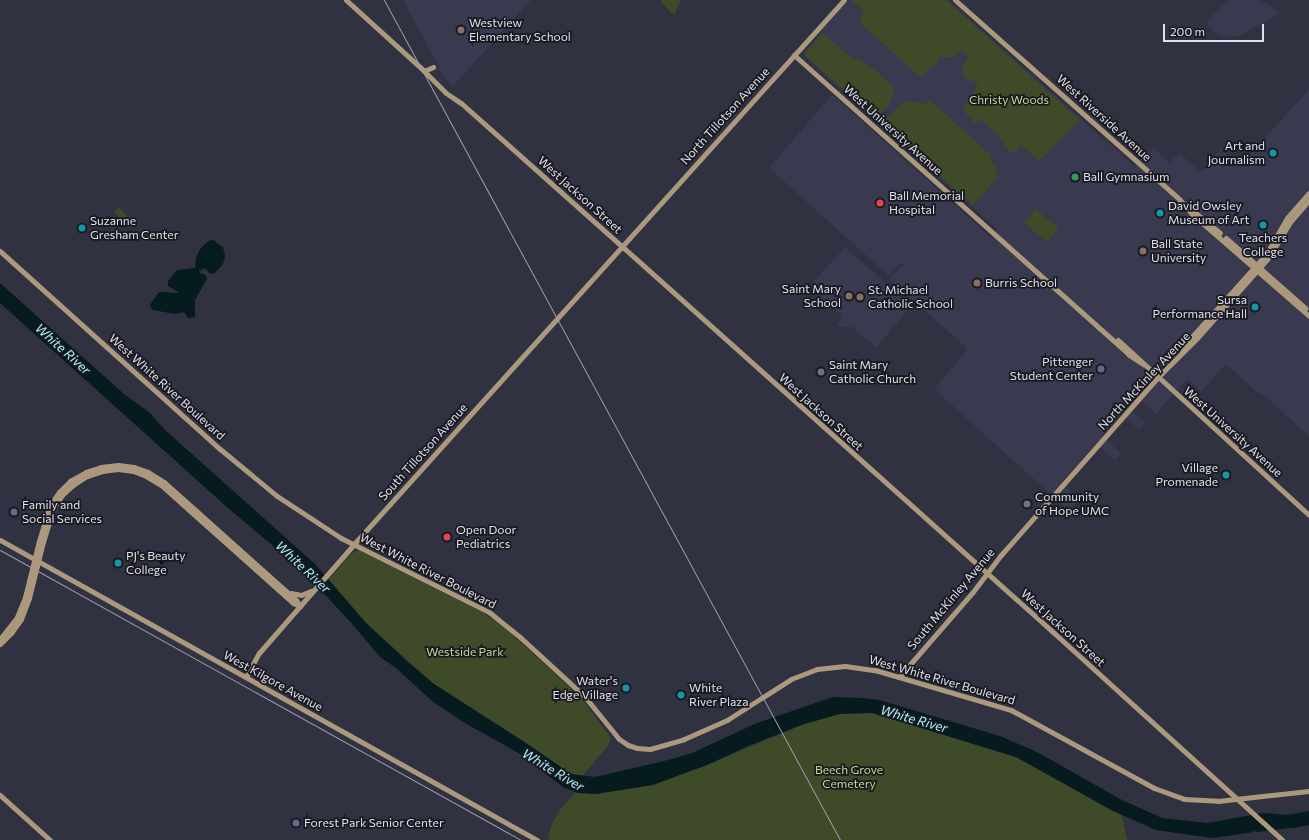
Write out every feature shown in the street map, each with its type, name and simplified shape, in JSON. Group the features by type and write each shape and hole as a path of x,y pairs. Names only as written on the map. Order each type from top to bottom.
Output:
{"main road":[{"name":"West Jackson Street","path":"346,0 446,93 454,97 621,245 1282,840"},
{"name":"North Tillotson Avenue","path":"621,245 844,0"},
{"name":"West Riverside Avenue","path":"955,0 1185,204 1192,213 1257,266 1309,316"},
{"name":"West University Avenue","path":"794,55 1104,330 1116,338 1309,515"},
{"path":"424,71 433,67"},
{"name":"North McKinley Avenue","path":"1019,535 1158,378 1197,338 1257,266 1272,246 1287,218 1309,193"},
{"name":"North McKinley Avenue","path":"1257,266 1278,244 1290,222 1309,200"},
{"name":"South Tillotson Avenue","path":"308,594 314,590 621,245"},
{"name":"West White River Boulevard","path":"0,251 258,481 313,521 354,544 489,612 520,637 585,697 619,739 637,748 653,748 711,728 749,707 791,679 817,669 845,666 860,667 899,677 1000,706 1018,713 1147,784 1172,795 1197,801 1238,799 1309,791"},
{"path":"1257,266 1309,312"},
{"path":"0,644 11,633 21,619 50,505 59,492 70,481 86,472 101,467 118,465 134,467 148,472 164,482 300,606"},
{"path":"41,542 54,507 62,495 73,485 87,476 102,471 118,469 133,471 146,476 161,485 293,603 300,606"},
{"name":"South McKinley Avenue","path":"899,677 1019,535"},
{"name":"West Kilgore Avenue","path":"0,540 537,840"},
{"path":"284,590 297,596 308,594"},
{"path":"246,677 259,653 300,606 308,594"},
{"path":"0,639 17,617 27,597"},
{"path":"0,795 50,840"}],"shaded area":[{"name":"Westview Elementary School","path":"403,0 531,0 453,86 445,78"},
{"name":"Ball State University","path":"849,0 948,0 1135,167 1153,147 1170,163 1179,153 1201,172 1221,149 1240,166 1309,89 1309,436 1226,364 1201,392 1187,379 1156,414 1138,397 1128,408 1145,423 1139,430 1122,413 1102,436 1121,453 1115,460 1096,444 1061,483 1080,499 1069,511 934,389 968,349 889,279 902,265 908,269 901,263 889,276 769,168 831,96 834,96 990,237 997,229 804,56 804,53 823,29"},
{"path":"1227,0 1260,0 1281,13 1239,36 1224,37 1214,32 1206,23"},
{"name":"St. Michael Catholic School","path":"845,247 911,306 876,348 852,327 841,327 837,324 842,316 809,287"}],"green space":[{"path":"660,0 681,0 675,14 671,13"},
{"name":"Christy Woods","path":"851,0 946,0 1080,120 1041,159 1038,160 1021,145 1015,152 1011,152 1000,140 998,135 981,119 977,123 973,122 963,110 978,83 964,78 962,68 969,57 962,51 955,57 940,57 937,64 929,69 921,78 859,22 862,18 863,11"},
{"path":"823,33 848,55 869,65 893,86 893,96 889,104 876,119 806,56 806,52"},
{"path":"908,101 922,104 931,101 991,155 990,157 992,159 990,161 997,167 996,174 999,176 973,205 882,124 901,103"},
{"path":"119,207 129,218 124,223 114,212"},
{"path":"1036,209 1059,229 1047,242 1024,223"},
{"name":"Westside Park","path":"358,550 482,612 506,629 581,698 611,738 608,746 581,777 570,774 526,743 434,684 366,623 329,579 351,554"},
{"name":"Beech Grove Cemetery","path":"872,713 1016,757 1122,815 1127,840 549,840 548,838 552,824 559,811 575,792 596,794 705,766 804,724 840,714"}],"water":[{"path":"213,240 223,247 225,256 223,264 214,274 209,273 205,268 199,271 200,273 206,275 207,279 195,300 195,317 188,318 184,312 175,314 153,310 150,306 151,303 159,292 180,293 168,286 168,281 177,270 195,268 196,257 201,248 208,241"},
{"path":"0,283 124,394 150,413 165,430 314,563 366,623 409,663 434,684 526,743 571,774 595,777 668,760 692,753 757,723 833,697 861,698 879,700 1000,736 1039,753 1120,799 1162,818 1207,823 1263,813 1287,815 1309,811 1309,825 1293,828 1276,825 1248,833 1212,838 1156,830 1113,811 1016,757 872,713 840,714 804,724 748,746 707,765 653,785 596,794 578,793 563,787 520,754 465,723 432,701 396,668 380,657 353,625 304,572 228,508 0,303"},
{"path":"152,551 167,552 169,556 162,565 151,555"}],"waterway":[{"name":"White River","path":"1257,829 1292,825"}],"railway":[{"path":"384,0 840,840"},
{"path":"0,550 521,840"}],"place":[{"name":"Westview Elementary School","path":"461,30"},
{"name":"Art and Journalism","path":"1273,153"},
{"name":"Ball Gymnasium","path":"1075,177"},
{"name":"Ball Memorial Hospital","path":"880,203"},
{"name":"David Owsley Museum of Art","path":"1160,213"},
{"name":"Teachers College","path":"1263,225"},
{"name":"Suzanne Gresham Center","path":"82,228"},
{"name":"Ball State University","path":"1143,251"},
{"name":"Burris School","path":"977,283"},
{"name":"Saint Mary School","path":"849,296"},
{"name":"St. Michael Catholic School","path":"860,297"},
{"name":"Sursa Performance Hall","path":"1255,307"},
{"name":"Pittenger Student Center","path":"1101,369"},
{"name":"Saint Mary Catholic Church","path":"821,372"},
{"name":"Village Promenade","path":"1226,475"},
{"name":"Community of Hope UMC","path":"1027,504"},
{"name":"Family and Social Services","path":"14,512"},
{"name":"Open Door Pediatrics","path":"447,537"},
{"name":"PJ's Beauty College","path":"118,563"},
{"name":"Water's Edge Village","path":"626,688"},
{"name":"White River Plaza","path":"681,695"},
{"name":"Forest Park Senior Center","path":"296,823"}]}
